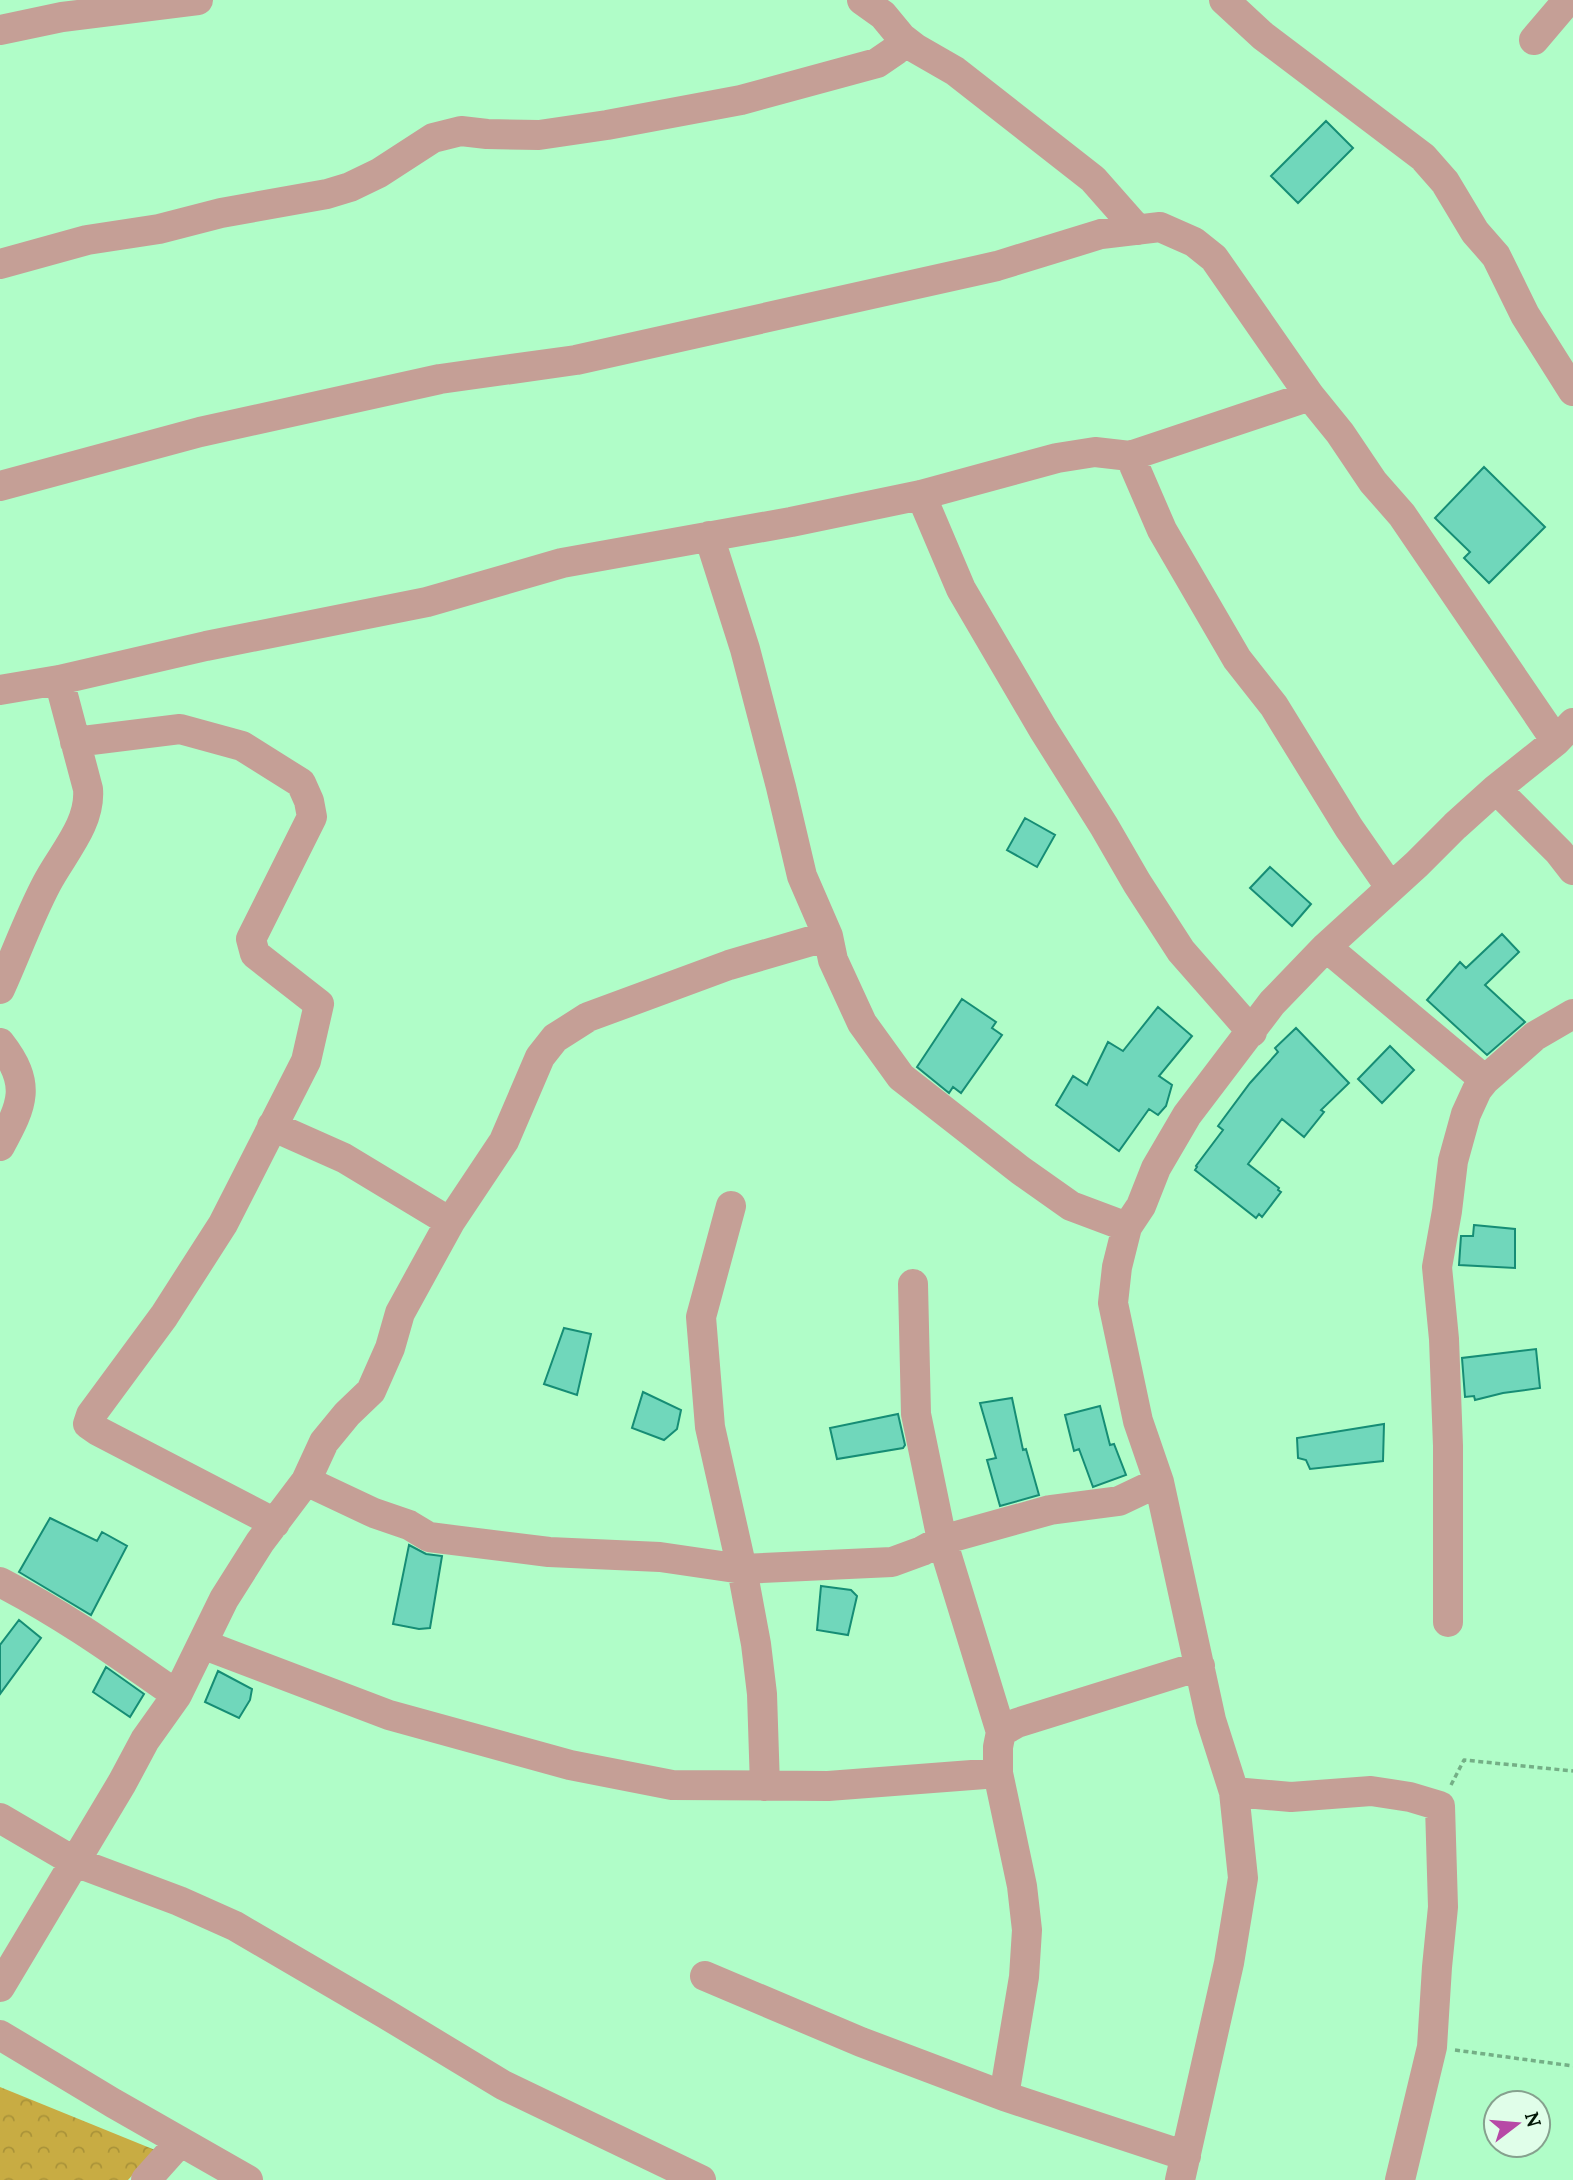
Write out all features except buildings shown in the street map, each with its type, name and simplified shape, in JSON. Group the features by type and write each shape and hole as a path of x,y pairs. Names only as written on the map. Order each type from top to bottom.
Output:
{"street":[{"path":"0,30 62,17 198,0"},
{"path":"862,0 883,15 902,38 955,71 1093,179 1138,230"},
{"path":"1224,0 1263,36 1423,157 1446,182 1475,232 1496,256 1525,315 1573,391"},
{"path":"1534,40 1567,0"},
{"path":"0,264 87,240 159,229 221,213 327,194 350,187 379,173 433,138 461,131 540,135 741,100 877,63 896,50 902,38"},
{"path":"0,486 200,432 440,379 576,360 997,266 1101,234 1160,227 1195,242 1214,258 1373,482 1402,515 1565,732 1496,789 1390,887 1272,1003 1187,1115 1157,1168 1141,1206 1127,1227 1117,1267 1113,1303 1138,1421 1159,1482 1211,1720 1234,1792 1243,1878 1229,1963 1183,2173 1004,2096 861,2042 705,1976"},
{"path":"0,690 60,680 206,646 427,602 562,563 921,495 1058,458 1094,452 1130,456 1310,396"},
{"path":"1130,456 1162,530 1237,659 1275,706 1349,828 1390,887"},
{"path":"921,495 961,589 1137,883 1181,951 1252,1032"},
{"path":"709,536 745,649 782,787 802,876 828,936 833,960 862,1023 901,1077 1020,1170 1070,1206 1127,1227"},
{"path":"0,989 47,884 89,804 88,789 60,680"},
{"path":"75,741 180,729 243,746 301,783 309,802 312,817 251,939 255,954 319,1004 306,1061 223,1224 164,1317 91,1415 89,1424 98,1432 275,1523"},
{"path":"1496,789 1559,852 1573,870"},
{"path":"0,1987 145,1740 177,1695 223,1598 260,1542 306,1481 324,1442 371,1391 390,1348 400,1312 450,1222 504,1141 540,1058 555,1038 588,1017 615,1006 729,965 828,936"},
{"path":"1326,947 1485,1080"},
{"path":"1448,1622 1448,1446 1445,1352 1437,1267 1453,1161 1466,1114 1477,1090 1485,1080 1535,1036 1573,1014"},
{"path":"0,1043 10,1056 22,1085 17,1114 0,1146"},
{"path":"272,1126 344,1158 450,1222"},
{"path":"731,1206 701,1317 710,1427 756,1644 762,1694 765,1786"},
{"path":"914,1284 916,1414 942,1540 1001,1732 998,1773 1022,1886 1027,1930 1024,1977 1004,2096"},
{"path":"306,1481 374,1513 409,1525 429,1537 549,1552 660,1558 742,1569 892,1562 942,1540 1050,1510 1119,1501 1159,1482"},
{"path":"0,1582 45,1605 177,1695"},
{"path":"202,1644 389,1715 570,1765 672,1785 828,1786 998,1773"},
{"path":"1001,1732 1017,1723 1200,1666"},
{"path":"1234,1792 1291,1797 1371,1791 1410,1797 1440,1806 1443,1907 1432,2047 1400,2180"},
{"path":"0,1818 75,1863 180,1901 235,1926 503,2085 701,2180"},
{"path":"0,2035 248,2180"},
{"path":"146,2180 180,2142"}],"path":[{"path":"1440,1806 1464,1760 1573,1771"},
{"path":"1432,2047 1573,2066"}],"green space":[{"path":"0,2087 155,2150 128,2180 0,2180"}]}
